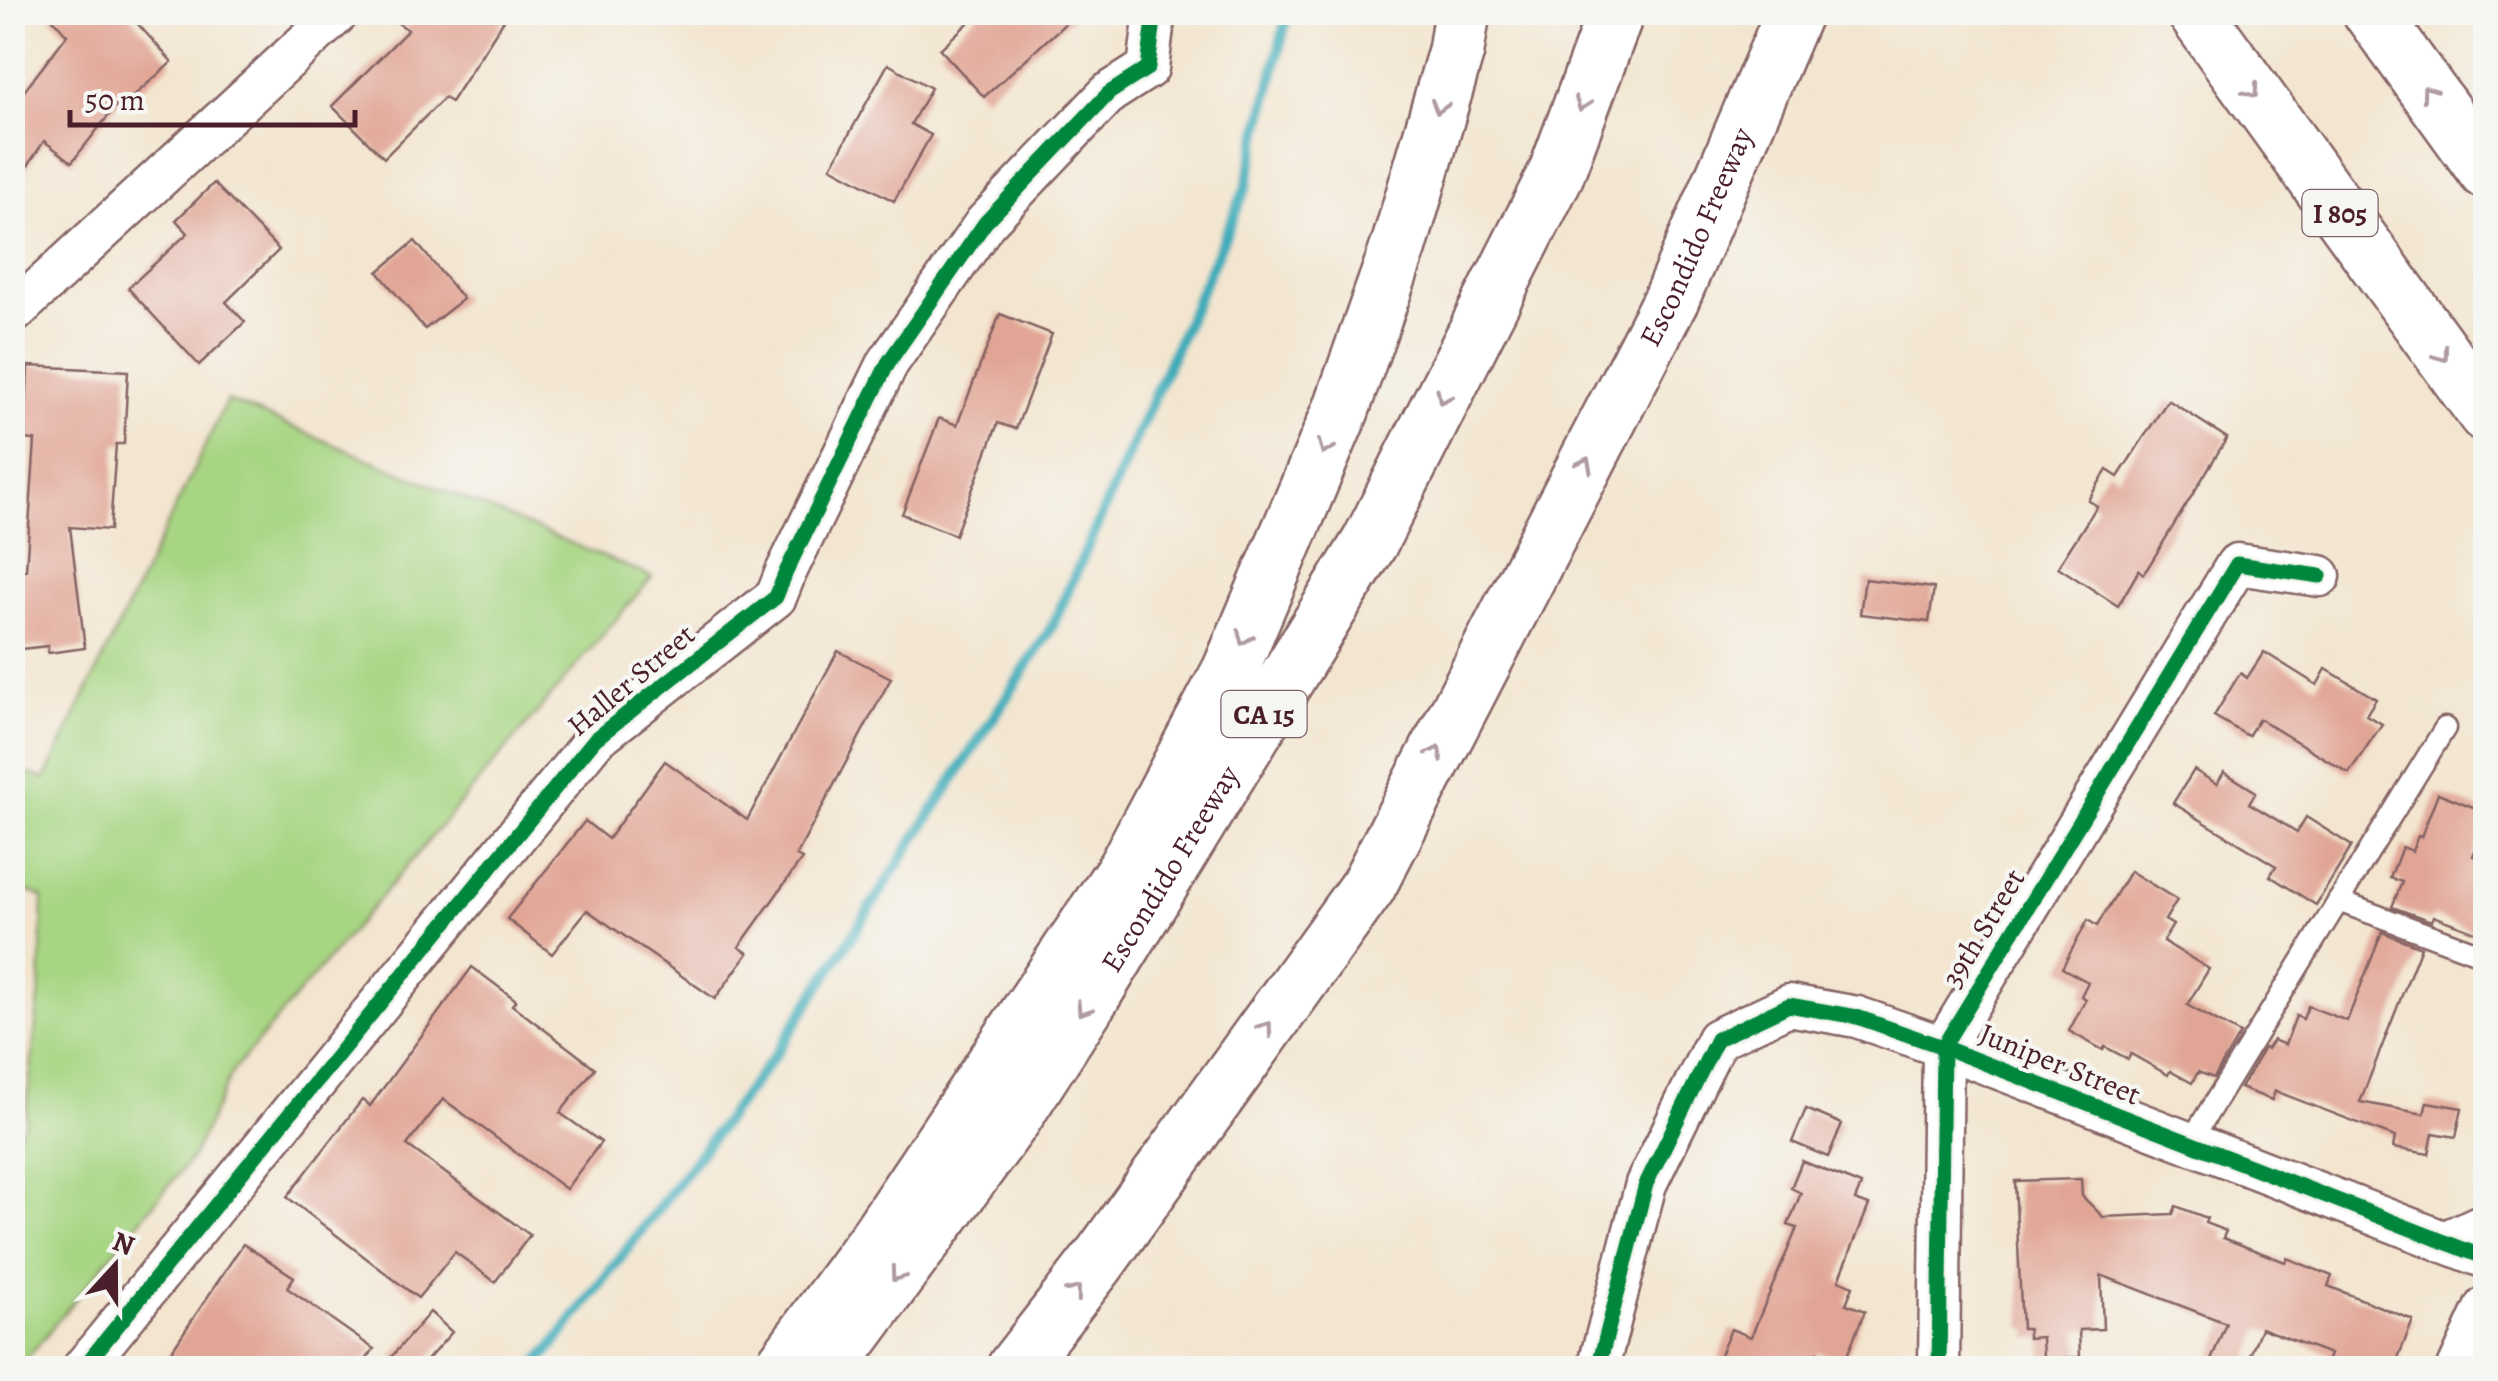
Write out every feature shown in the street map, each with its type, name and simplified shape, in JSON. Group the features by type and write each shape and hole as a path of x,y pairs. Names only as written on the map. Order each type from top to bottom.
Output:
{"highway":[{"path":"782,1368 878,1237 1124,869 1230,672 1341,410 1386,283 1456,51 1462,12"},
{"name":"Escondido Freeway","path":"829,1368 1012,1120 1370,542 1556,174 1616,12"},
{"name":"Escondido Freeway","path":"1015,1368 1098,1263 1368,886 1671,298 1794,12"},
{"name":"I 805","path":"2195,12 2486,414"},
{"path":"2371,12 2486,171"}],"street":[{"path":"12,314 339,12"},
{"name":"Haller Street","path":"83,1368 595,739 776,597 888,363 985,223 1109,92 1148,68 1154,12"},
{"name":"39th Street","path":"1943,1047 2237,564 2320,576"},
{"name":"Juniper Street","path":"1598,1368 1646,1184 1716,1039 1789,1005 1856,1017 1943,1047 2486,1258"},
{"path":"1938,1368 1943,1047"},
{"path":"2444,1242 2486,1224"},
{"path":"2458,1368 2486,1308"}],"lane":[{"path":"2189,1144 2445,728"},
{"path":"2338,901 2486,956"}],"green space":[{"path":"227,400 652,577 233,1071 192,1157 19,1368 13,1368 13,1140 25,1123 40,989 43,897 13,886 13,769 45,779"}],"building":[{"path":"47,12 127,12 172,62 127,102 123,97 72,162 44,141 12,190 12,107 67,35"},
{"path":"382,12 509,12 451,102 444,98 384,158 332,106 408,30"},
{"path":"980,12 1078,12 984,97 940,49"},
{"path":"888,64 931,88 911,124 931,135 894,201 831,167"},
{"path":"214,183 279,250 226,302 245,322 199,365 128,288 188,233 176,220"},
{"path":"415,241 463,299 425,329 378,272"},
{"path":"1000,314 1052,334 1016,429 998,423 955,535 902,514 939,418 957,425"},
{"path":"28,366 128,371 124,444 116,444 110,530 70,527 85,648 48,653 48,646 12,650 12,572 26,570 35,440 25,439"},
{"path":"2168,400 2227,438 2144,574 2139,570 2118,606 2058,567 2097,506 2088,500 2107,470 2118,477"},
{"path":"1865,579 1934,588 1929,622 1860,614"},
{"path":"838,651 891,678 796,856 802,859 739,947 748,953 715,999 587,910 552,954 507,919 585,821 608,839 665,761 747,820"},
{"path":"2264,652 2317,685 2326,669 2376,699 2366,715 2382,724 2349,773 2259,719 2248,736 2214,716 2240,673 2247,678"},
{"path":"2194,770 2217,784 2224,772 2256,792 2249,803 2297,832 2306,817 2352,846 2316,905 2270,876 2276,866 2173,803"},
{"path":"2438,793 2486,812 2486,824 2473,856 2486,860 2486,936 2433,916 2431,921 2392,907 2402,882 2390,878 2402,847 2412,851"},
{"path":"2130,871 2177,900 2165,920 2173,925 2163,941 2209,969 2187,1005 2240,1034 2214,1078 2198,1072 2192,1083 2170,1071 2168,1075 2131,1054 2128,1059 2105,1047 2103,1050 2069,1031 2086,999 2081,996 2088,982 2062,968 2088,920 2097,926"},
{"path":"2382,932 2421,947 2360,1102 2424,1114 2427,1102 2462,1108 2456,1137 2433,1133 2429,1154 2393,1148 2395,1137 2275,1091 2272,1100 2240,1088 2264,1048 2273,1040 2285,1045 2296,1016 2303,1019 2308,1006 2347,1021"},
{"path":"472,967 516,1000 512,1005 595,1068 560,1113 601,1142 566,1189 443,1099 407,1145 530,1235 495,1282 455,1252 418,1298 287,1197 362,1100 370,1106"},
{"path":"1806,1109 1842,1124 1828,1157 1792,1142"},
{"path":"1802,1161 1861,1185 1855,1200 1869,1205 1839,1280 1853,1286 1846,1304 1865,1311 1844,1363 1818,1352 1813,1364 1824,1368 1734,1368 1717,1362 1731,1329 1751,1337 1797,1228 1788,1225 1801,1193 1791,1188"},
{"path":"2081,1179 2082,1196 2103,1217 2173,1214 2176,1206 2207,1218 2205,1223 2226,1231 2223,1238 2332,1276 2328,1286 2413,1320 2394,1368 2325,1368 2330,1354 2261,1328 2245,1368 2208,1368 2226,1323 2101,1275 2103,1329 2079,1330 2080,1357 2043,1359 2042,1337 2028,1338 2028,1328 2022,1328 2015,1181"},
{"path":"243,1244 294,1277 287,1288 374,1349 360,1368 160,1368"},
{"path":"430,1312 452,1332 420,1368 407,1368 392,1356"}],"waterway":[{"path":"533,1368 775,1055 1052,627 1246,188 1288,12"}],"cycle path":[{"path":"83,1368 595,739 776,597 888,363 985,223 1109,93 1148,68 1155,12"},
{"path":"1939,1368 1943,1047 2237,564 2320,576"},
{"path":"1598,1368 1646,1184 1717,1039 1789,1005 1857,1017 1943,1047 2486,1258"}]}
